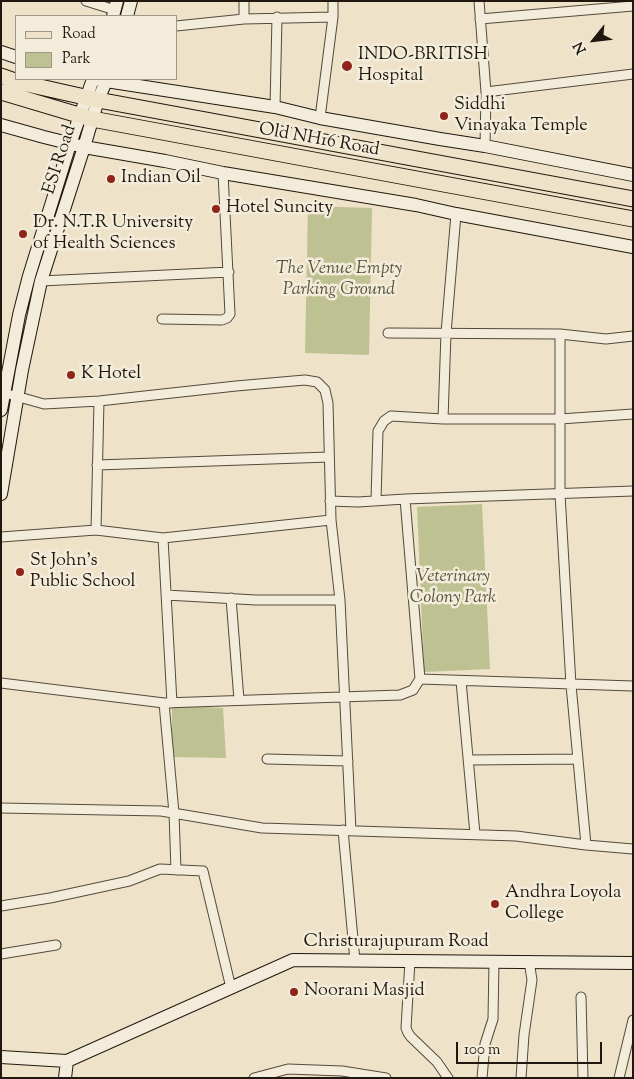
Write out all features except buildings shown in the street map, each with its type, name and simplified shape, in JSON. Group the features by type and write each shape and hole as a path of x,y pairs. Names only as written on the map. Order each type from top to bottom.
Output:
{"main road":[{"name":"Old NH16 Road","path":"1,76 92,99 633,200"},
{"name":"Old NH16 Road","path":"1,92 86,117 633,219"}],"street":[{"path":"86,1 115,9"},
{"path":"126,15 131,1"},
{"path":"244,1 244,19"},
{"path":"320,118 333,17 333,1"},
{"path":"479,1 486,92 485,146"},
{"path":"480,20 633,6"},
{"path":"275,108 277,17"},
{"path":"178,26 277,17 333,17"},
{"path":"1,52 15,57"},
{"path":"486,92 633,74"},
{"path":"86,117 100,80"},
{"path":"106,80 275,108 320,118 485,146 633,175"},
{"name":"ESI Road","path":"1,410 19,315 42,232 70,144 86,117"},
{"name":"ESI Road","path":"1,494 17,396 41,281 84,147 86,117"},
{"path":"1,125 84,147 224,173 416,205 633,247"},
{"path":"162,319 213,321 227,318 230,314 224,173"},
{"path":"443,419 446,333 456,214"},
{"path":"41,281 228,272"},
{"path":"388,333 560,334 606,339 633,336"},
{"path":"560,334 560,494 571,685 586,845"},
{"path":"4,394 44,404 99,401 305,380 317,382 325,390 328,403 331,520 340,600 348,761 347,830 355,961"},
{"path":"96,530 99,401"},
{"path":"376,500 378,431 384,421 392,416 443,419 560,419 633,414"},
{"path":"97,465 329,457"},
{"path":"330,500 358,502 405,498 633,491"},
{"path":"1,683 168,703 400,695 413,690 420,679 405,498"},
{"path":"1,537 96,530 163,538 331,520"},
{"path":"163,538 176,870"},
{"path":"166,595 340,600"},
{"path":"231,598 239,700"},
{"path":"420,679 633,686"},
{"path":"461,681 475,834"},
{"path":"267,759 348,761"},
{"path":"469,760 578,759"},
{"path":"1,808 161,811 262,828 516,836 633,849"},
{"path":"1,906 129,882 160,869 203,871 232,988"},
{"path":"1,954 56,945"},
{"name":"Christurajupuram Road","path":"2,1055 67,1061 293,960 633,963"},
{"path":"410,961 406,1028 411,1038 437,1062 448,1078"},
{"path":"482,1078 485,1044 493,1019 494,961"},
{"path":"520,1078 532,980 529,961"},
{"path":"581,997 583,1078"},
{"path":"620,1078 633,1020"},
{"path":"65,1078 67,1061"},
{"path":"254,1078 288,1069 342,1070 386,1078"}],"green space":[{"name":"The Venue Empty Parking Ground","path":"308,206 372,208 369,355 305,353"},
{"name":"Veterinary Colony Park","path":"482,504 490,669 424,672 417,507"},
{"path":"172,705 223,708 226,758 172,757"}],"place":[{"name":"INDO-BRITISH Hospital","path":"347,66"},
{"name":"Siddhi Vinayaka Temple","path":"444,116"},
{"name":"Indian Oil","path":"111,179"},
{"name":"Hotel Suncity","path":"216,209"},
{"name":"Dr. N.T.R University of Health Sciences","path":"23,234"},
{"name":"K Hotel","path":"71,375"},
{"name":"St John's Public School","path":"20,572"},
{"name":"Andhra Loyola College","path":"495,904"},
{"name":"Noorani Masjid","path":"294,992"}]}
